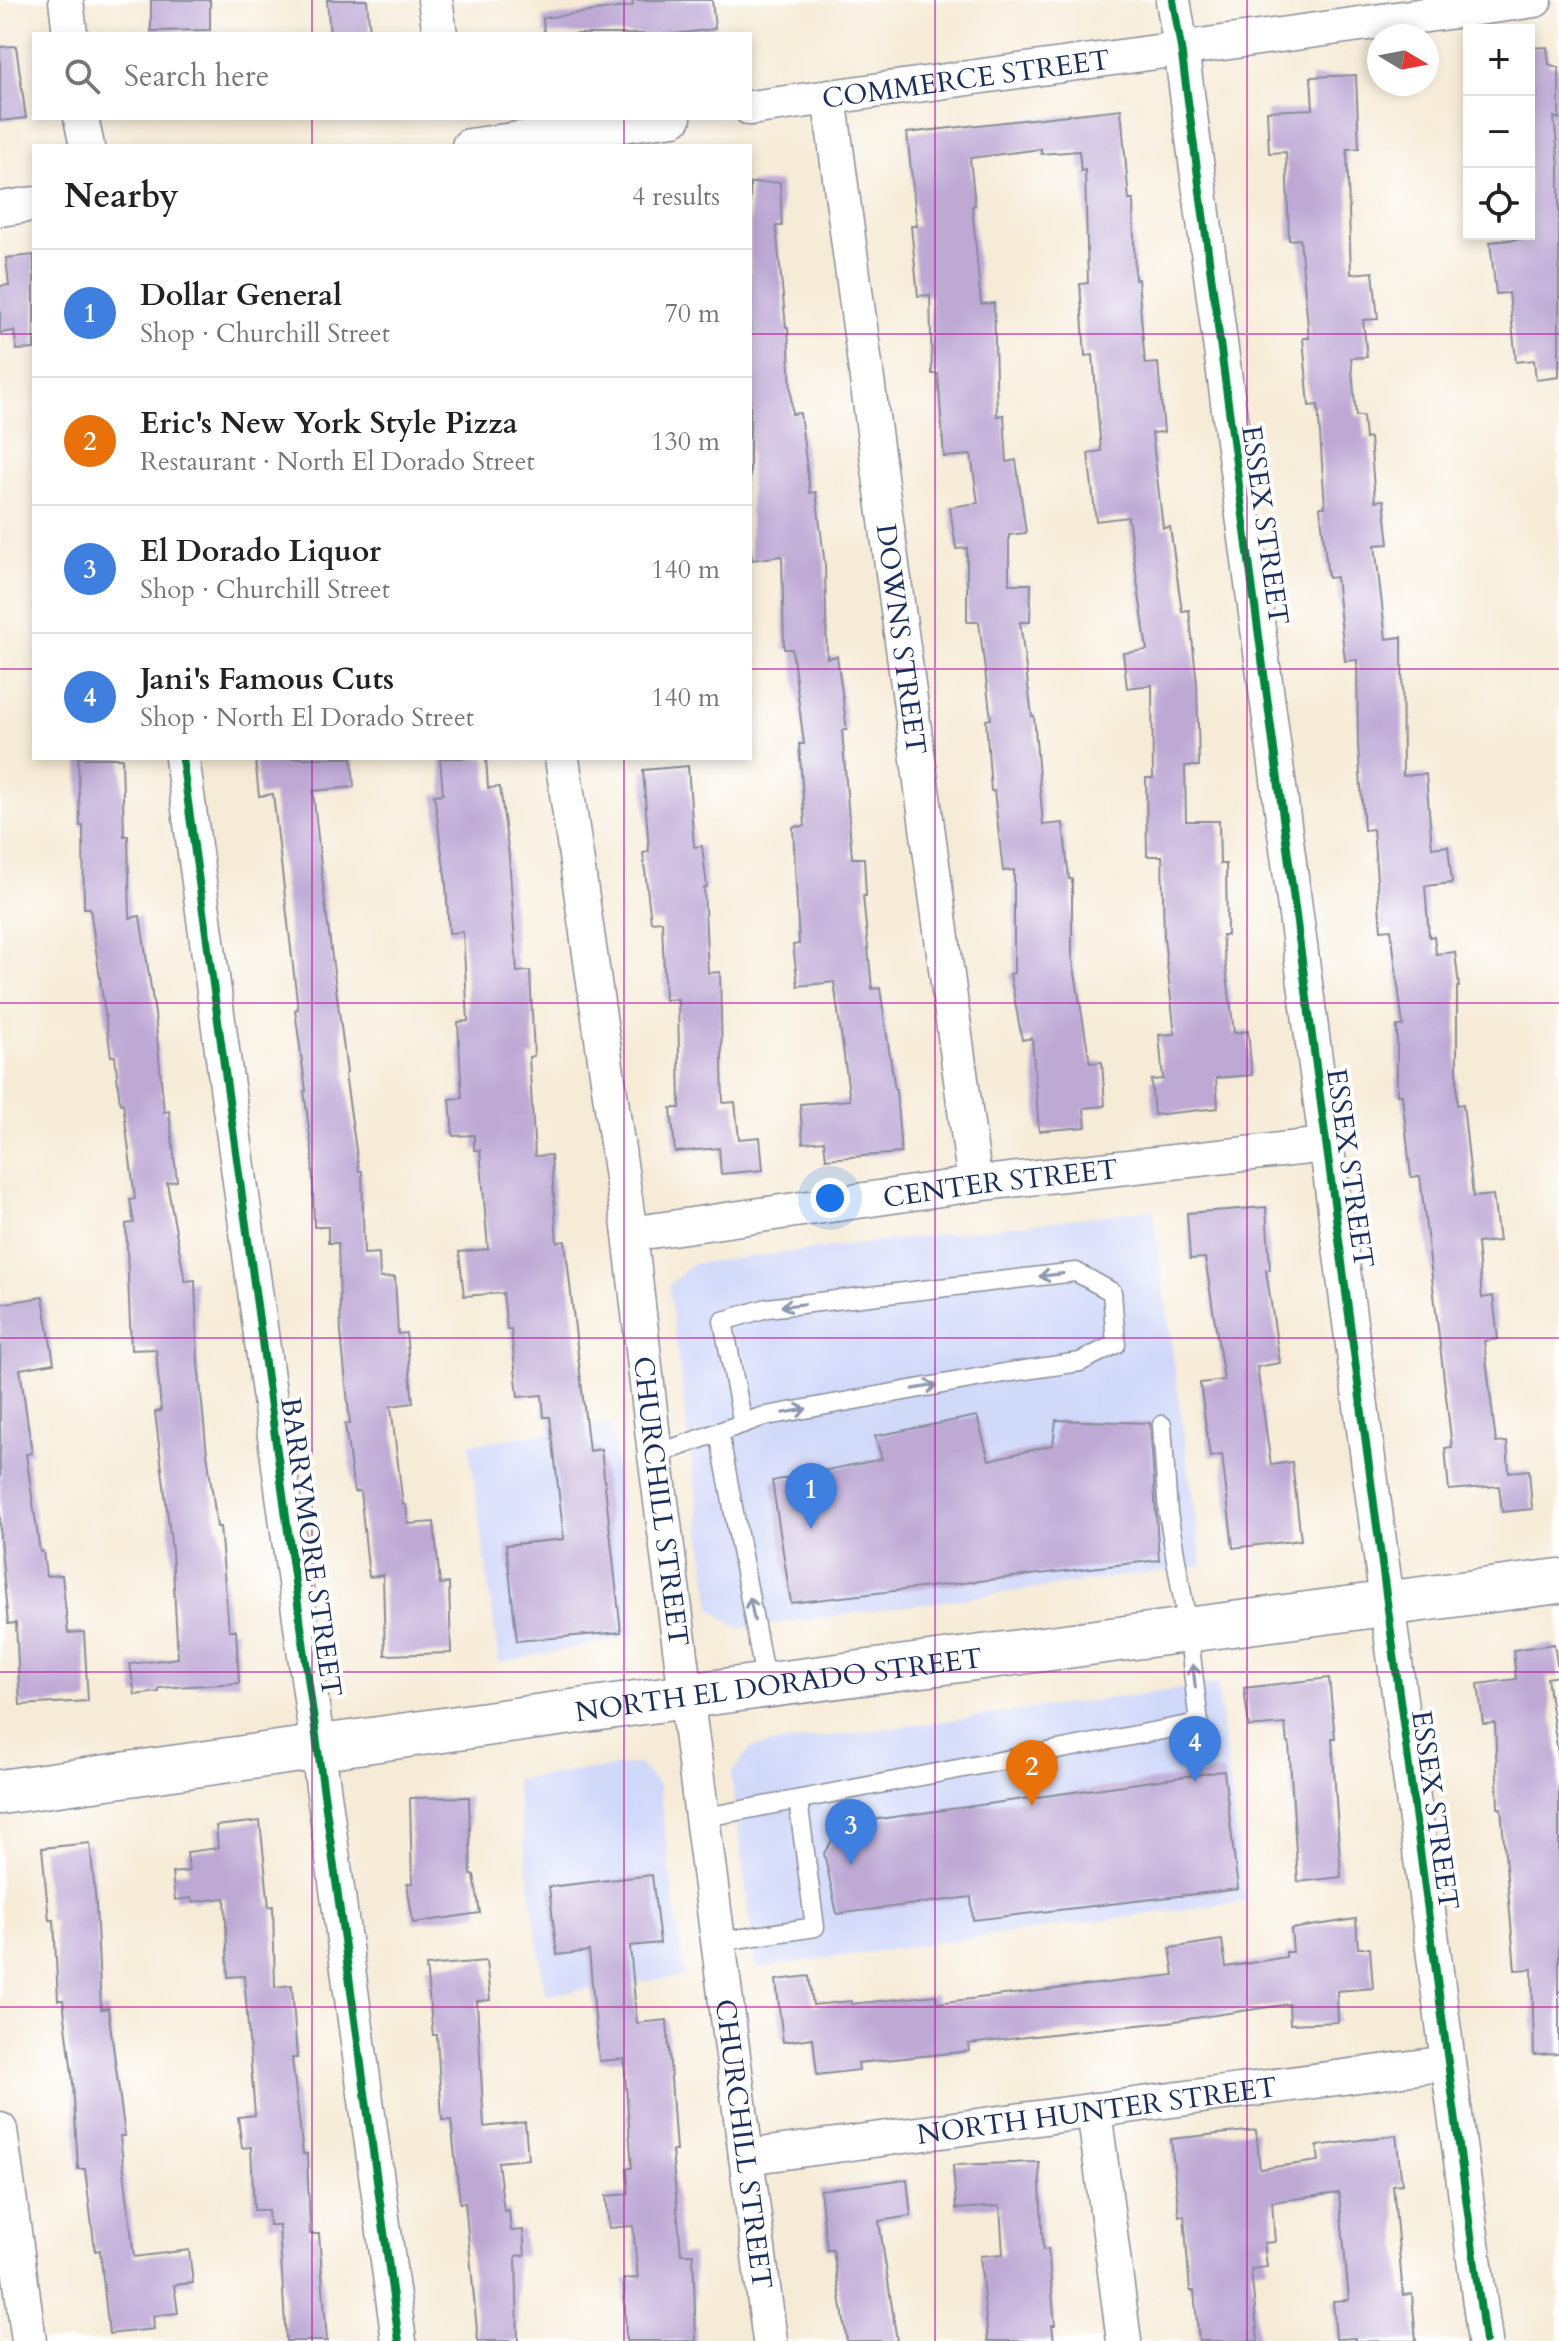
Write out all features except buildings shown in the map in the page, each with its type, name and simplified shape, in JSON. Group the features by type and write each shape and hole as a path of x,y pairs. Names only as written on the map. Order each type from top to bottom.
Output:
{"main road":[{"name":"NORTH EL DORADO STREET","path":"0,1792 766,1685 1559,1581"}],"street":[{"path":"66,0 70,32"},
{"path":"435,0 440,32"},
{"name":"ESSEX STREET","path":"1173,0 1485,2341"},
{"name":"COMMERCE STREET","path":"752,108 1535,0"},
{"name":"DOWNS STREET","path":"829,96 975,1184"},
{"path":"81,120 87,144"},
{"path":"456,120 465,144"},
{"path":"481,144 659,120"},
{"path":"0,209 32,204"},
{"name":"BARRYMORE STREET","path":"182,760 399,2341"},
{"name":"CHURCHILL STREET","path":"562,760 630,1234 655,1455 770,2341"},
{"name":"CENTER STREET","path":"630,1234 975,1184 1326,1145"},
{"name":"NORTH HUNTER STREET","path":"746,2157 1448,2063"},
{"path":"1094,2110 1124,2341"},
{"path":"0,2130 29,2341"}],"lane":[{"path":"655,1455 743,1424 761,1417 1080,1362 1116,1344 1112,1292 1076,1272 767,1308 723,1321 743,1424"},
{"path":"701,1818 1199,1723 1188,1629 1168,1513 1162,1425"},
{"path":"719,1432 766,1685"},
{"path":"717,1942 815,1927 798,1800"}],"shaded area":[{"path":"1153,1209 1202,1566 738,1629 711,1608 669,1290 669,1285 692,1264"},
{"path":"612,1424 635,1635 499,1663 469,1444"},
{"path":"1217,1684 1245,1901 756,1968 731,1774 751,1747"},
{"path":"639,1764 659,1786 684,1976 545,1995 515,1779"}],"cycle path":[{"path":"1173,0 1485,2341"},
{"path":"182,760 399,2341"}],"place":[{"name":"Dollar General","path":"811,1529"},
{"name":"Jani's Famous Cuts","path":"1195,1782"},
{"name":"Eric's New York Style Pizza","path":"1032,1806"},
{"name":"El Dorado Liquor","path":"851,1865"}]}
